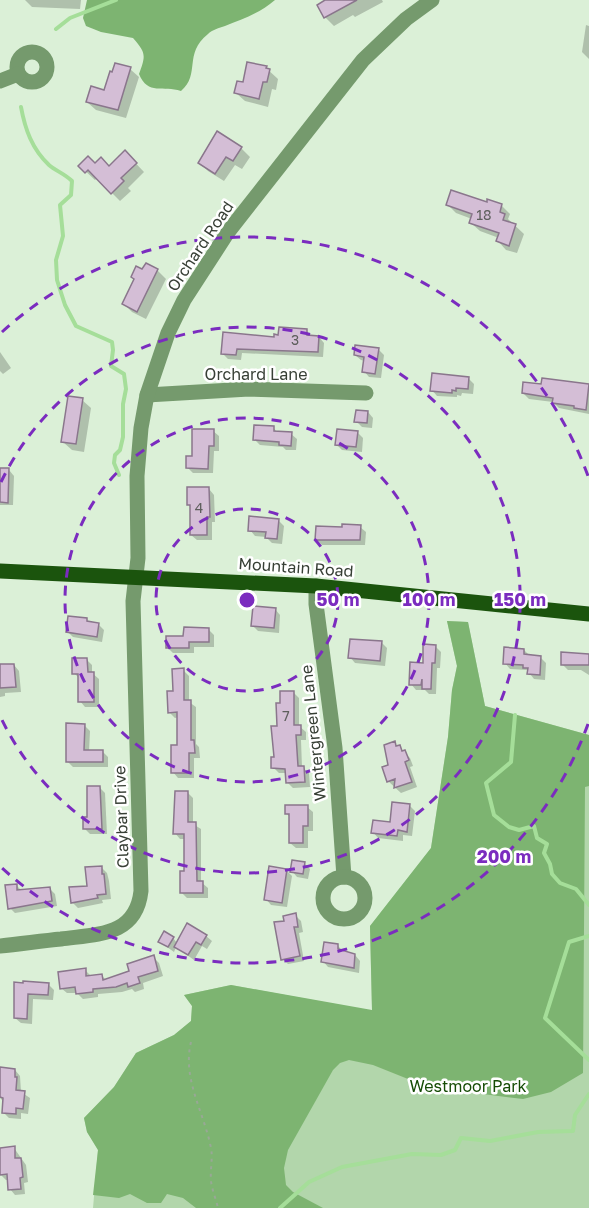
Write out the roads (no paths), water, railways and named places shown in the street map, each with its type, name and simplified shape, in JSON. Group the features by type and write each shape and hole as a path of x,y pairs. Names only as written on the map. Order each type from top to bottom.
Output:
{"main road":[{"name":"Mountain Road","path":"0,571 316,586 589,614"}],"street":[{"name":"Orchard Road","path":"136,576 138,453 147,395 168,333 184,300 228,232 363,60 406,19 432,0"},
{"path":"0,81 18,74"},
{"name":"Orchard Lane","path":"147,395 249,389 366,393"},
{"name":"Claybar Drive","path":"0,946 104,934 124,925 137,909 141,891 133,601 136,576"},
{"name":"Wintergreen Lane","path":"316,586 316,604 335,748 344,877"}],"waterway":[{"path":"56,29 70,18 116,0"},
{"path":"21,107 27,131 38,152 49,165 72,181 71,195 60,205 63,236 56,260 57,280 65,305 76,326 112,342 111,366 124,374 126,389 123,404 123,437 114,463 119,475"},
{"path":"515,715 511,762 486,783 494,815 509,827 519,830 534,826 537,838 547,844 544,853 552,874 560,883 576,889 589,905"},
{"path":"589,936 569,942 545,1018 589,1060"},
{"path":"280,1208 309,1182 342,1167 412,1154 441,1155 455,1150 461,1138 490,1141 538,1132 573,1131 575,1115 589,1094"}],"park label":[{"name":"Westmoor Park","path":"468,1086"}]}
